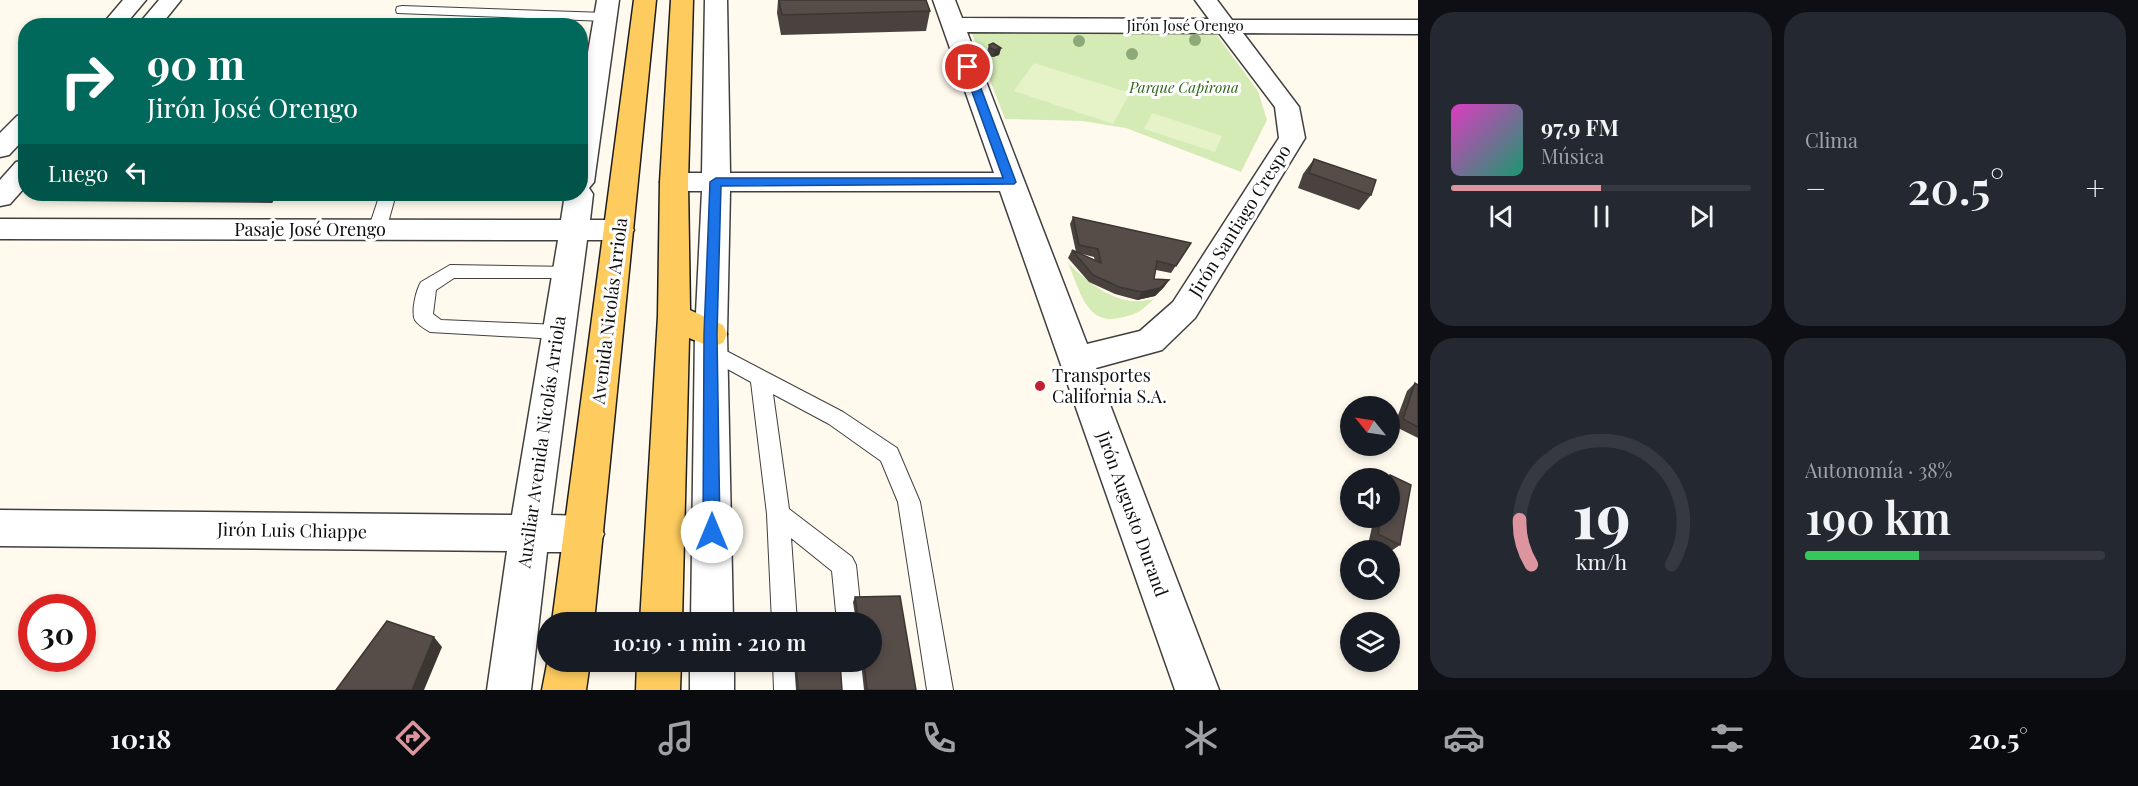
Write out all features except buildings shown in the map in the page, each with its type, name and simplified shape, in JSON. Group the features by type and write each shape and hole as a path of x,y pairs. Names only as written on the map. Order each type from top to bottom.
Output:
{"main road":[{"name":"Avenida Nicolás Arriola","path":"574,612 645,0"},
{"path":"661,612 674,316 674,182 682,0"},
{"path":"674,316 711,342"},
{"path":"564,690 567,672"},
{"path":"658,690 659,672"}],"street":[{"path":"119,18 135,0"},
{"path":"155,18 170,0"},
{"path":"712,612 711,342 716,182 716,0"},
{"name":"Jirón Santiago Crespo","path":"1076,360 1150,340 1184,310 1292,138 1287,107 1206,0"},
{"path":"588,130 607,8"},
{"name":"Jirón José Orengo","path":"948,13 1227,27 1418,27"},
{"name":"Jirón Augusto Durand","path":"948,13 1197,690"},
{"path":"10,146 18,133"},
{"path":"0,197 18,177"},
{"path":"674,182 1010,182"},
{"name":"Auxiliar Avenida Nicolás Arriola","path":"509,690 529,534 578,201"},
{"name":"Pasaje José Orengo","path":"0,229 619,230"},
{"name":"Jirón Luis Chiappe","path":"0,528 584,534"},
{"path":"712,672 712,690"}],"lane":[{"path":"402,10 607,8"},
{"path":"377,230 386,201"},
{"path":"558,332 437,327 423,317 427,286 450,271 567,272"},
{"path":"711,342 761,378 836,418 889,455 909,502 940,690"},
{"path":"761,378 778,514 783,612"},
{"path":"778,514 844,566 848,612"},
{"path":"786,672 787,690"},
{"path":"854,672 855,690"}],"green space":[{"name":"Parque Capirona","path":"1213,30 1258,91 1267,120 1241,172 1126,128 1082,121 1005,119 971,31"},
{"path":"1034,63 1130,93 1113,124 1014,91"},
{"path":"1152,113 1222,136 1215,152 1144,129"},
{"path":"1068,263 1096,287 1119,298 1143,301 1155,298 1143,309 1131,315 1108,319 1099,316 1085,303"}],"place":[{"name":"Transportes California S.A.","path":"1040,386"}],"route":[{"path":"712,532 711,334 716,182 1010,182 968,67"}]}
